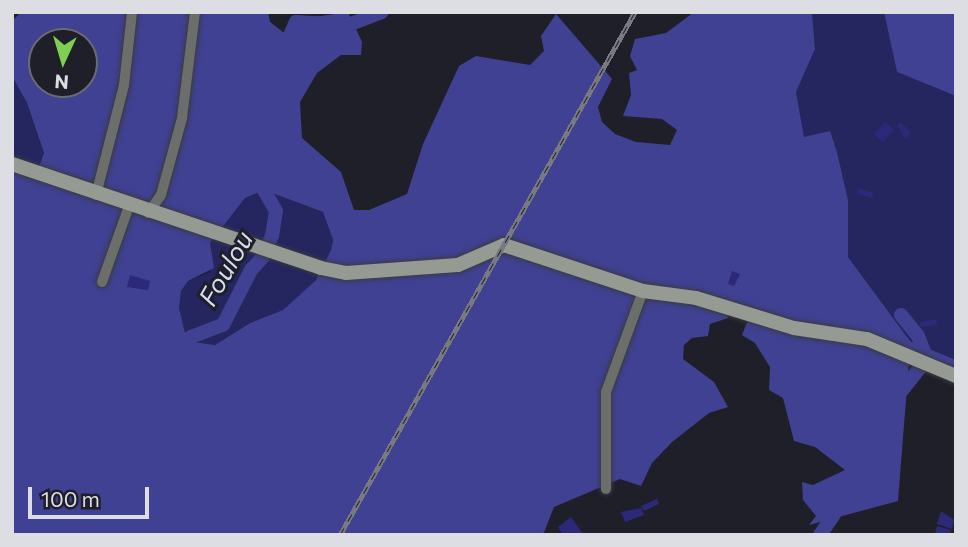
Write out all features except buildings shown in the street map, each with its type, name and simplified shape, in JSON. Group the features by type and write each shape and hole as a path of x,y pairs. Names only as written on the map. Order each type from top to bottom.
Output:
{"street":[{"path":"96,195 124,85 132,12"},
{"path":"148,213 161,195 182,118 195,12"},
{"path":"12,164 148,213 346,273 458,265 504,245 643,291 696,298 794,328 867,340 924,359 956,376"},
{"path":"102,282 129,206"},
{"path":"606,489 606,393 643,291"}],"shaded area":[{"path":"21,12 268,12 270,22 288,36 301,19 348,12 362,42 361,55 341,55 317,73 300,102 302,138 341,172 354,210 369,210 407,194 423,144 459,66 476,56 530,65 544,51 541,36 556,14 612,79 598,107 602,122 615,134 636,142 670,145 677,130 662,119 623,116 631,95 629,73 637,70 630,56 635,39 666,33 694,12 812,12 815,49 796,92 804,137 830,131 837,152 848,200 848,257 910,341 956,360 956,384 909,362 898,501 809,525 816,516 803,500 802,482 813,485 845,470 815,447 794,441 783,398 769,390 770,367 755,343 742,335 749,317 726,309 728,318 710,324 708,336 692,338 684,345 683,359 714,382 728,407 709,413 672,442 652,463 641,486 620,479 554,507 543,535 12,535 12,164 37,173 44,153 27,103 12,76 12,21","holes":["264,190 323,212 333,240 316,280 283,310 250,323 215,345 187,341 179,308 181,291 188,281 214,268 210,243 245,198"]},
{"path":"812,12 884,12 897,72 956,96 956,360 910,341 848,257 848,200 837,152 829,132 804,138 796,92 815,49"},
{"path":"884,12 956,12 956,96 897,72"},
{"path":"12,76 27,103 44,153 37,174 12,164"},
{"path":"264,190 323,212 333,240 316,280 283,310 250,323 215,345 187,341 179,308 181,291 188,281 210,272 210,243 245,198"}],"waterway":[{"name":"Foulou","path":"22,535 22,501 58,440 81,420 95,400 119,398 145,406 159,398 172,385 170,362 177,348 191,337 223,325 251,270 262,258 272,236 276,211 262,187 254,118 269,99 281,95 302,77 287,42 296,22 348,25 382,12"},
{"path":"901,315 918,336 926,357"},
{"path":"820,535 875,454 891,404 923,364"}],"railway":[{"path":"340,535 635,12"}]}
